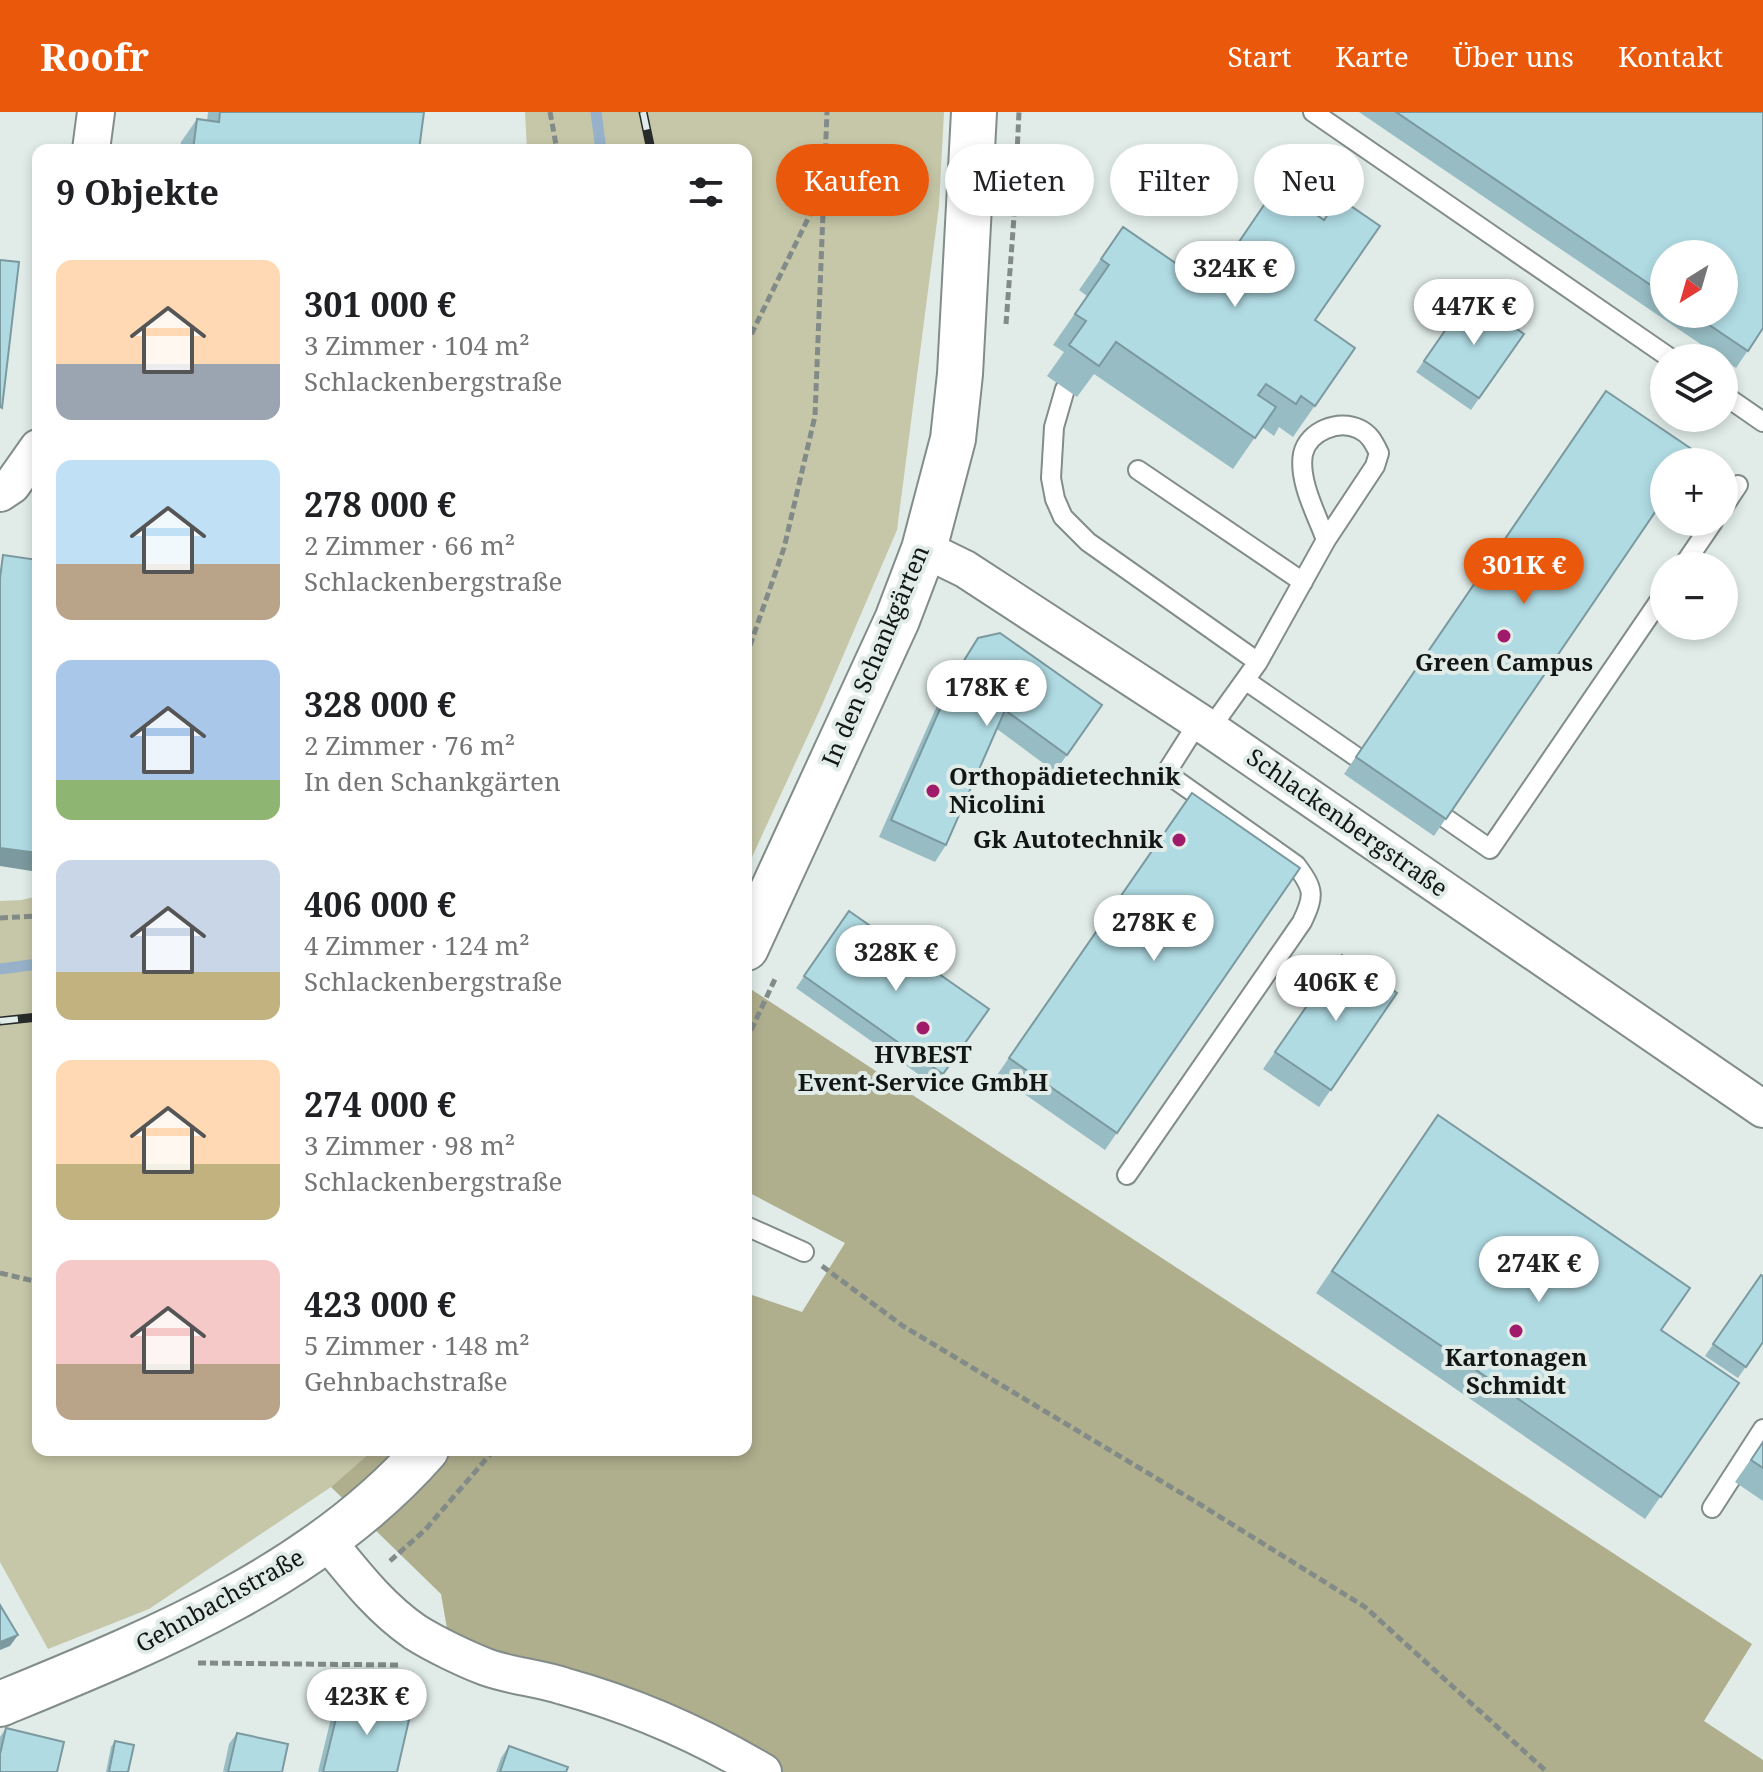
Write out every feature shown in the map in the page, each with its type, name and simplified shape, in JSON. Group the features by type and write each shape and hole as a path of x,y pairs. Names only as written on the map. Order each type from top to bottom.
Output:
{"street":[{"path":"92,144 96,112"},
{"name":"In den Schankgärten","path":"752,935 897,620 924,549 953,439 960,374 974,112"},
{"path":"0,493 12,485 32,457"},
{"name":"Schlackenbergstraße","path":"924,549 965,569 1204,725 1763,1109"},
{"path":"327,1541 385,1494 420,1456"},
{"name":"Gehnbachstraße","path":"0,1704 144,1644 278,1574 327,1541 389,1613 418,1634 485,1666 624,1705 763,1772"}],"lane":[{"path":"1313,112 1650,344"},
{"path":"1065,389 1054,427 1051,478 1063,517 1088,542 1258,662"},
{"path":"1738,405 1763,422"},
{"path":"1127,1175 1302,922 1311,903 1311,884 1296,865 1166,773 1258,662 1326,540 1375,466 1379,453 1372,438 1358,428 1343,425 1324,429 1309,441 1303,454 1306,483 1326,540"},
{"path":"1138,470 1303,582"},
{"path":"1413,796 1490,849 1650,615"},
{"path":"1245,680 1387,778"},
{"path":"752,1229 804,1252"},
{"path":"1712,1508 1763,1429"}],"path":[{"path":"550,112 556,144"},
{"path":"826,144 827,112"},
{"path":"752,333 810,216"},
{"path":"752,640 784,548 815,416 824,216"},
{"path":"0,918 32,916"},
{"path":"804,1252 903,1326 1365,1607 1547,1772"},
{"path":"0,1273 32,1281"},
{"path":"363,1586 425,1530 489,1456"},
{"path":"195,1663 410,1665"}],"green space":[{"path":"525,112 944,112 939,206 897,530 752,857 752,144 527,144"},
{"path":"32,898 32,1456 366,1456 331,1487 149,1609 48,1649 0,1562 0,901"},
{"path":"752,990 1752,1644 1704,1721 1763,1760 1763,1772 774,1772 449,1640 441,1594 331,1487 366,1456 752,1456 752,1295 802,1312 845,1243 752,1194"}],"building":[{"path":"220,112 424,112 420,144 194,144 197,119 219,122"},
{"path":"1396,112 1763,112 1763,328 1748,351 1714,328 1738,328 1738,240 1650,240 1650,284"},
{"path":"1364,215 1380,226 1315,320 1355,348 1315,406 1301,396 1296,404 1266,384 1258,395 1276,407 1255,438 1116,342 1099,366 1069,345 1086,321 1075,314 1109,265 1101,259 1123,227 1209,286 1257,216 1318,216 1324,220 1327,216"},
{"path":"0,260 19,262 2,408 0,407"},
{"path":"1469,296 1524,334 1479,398 1424,361"},
{"name":"Green Campus","path":"1606,391 1650,421 1650,432 1666,432 1690,448 1650,448 1650,520 1446,819 1356,757"},
{"path":"3,555 32,559 32,852 0,848 0,578"},
{"path":"1000,633 1102,705 1067,755 1005,710 946,845 891,820 955,675 978,638"},
{"path":"1192,793 1300,868 1117,1133 1009,1058"},
{"path":"849,911 989,1009 943,1074 804,976"},
{"path":"1342,955 1397,993 1331,1090 1275,1052"},
{"name":"Kartonagen Schmidt","path":"1438,1115 1690,1288 1661,1330 1739,1383 1661,1497 1332,1271"},
{"path":"1761,1275 1763,1342 1746,1367 1713,1344"},
{"path":"1763,1442 1763,1468 1751,1460"},
{"path":"0,1605 18,1635 0,1642"},
{"path":"342,1694 411,1711 397,1772 323,1772"},
{"path":"6,1728 64,1742 57,1772 0,1772 0,1754"},
{"path":"237,1733 288,1744 282,1772 228,1772"},
{"path":"115,1741 134,1745 128,1772 109,1772"},
{"path":"509,1746 568,1767 566,1772 500,1772"}],"waterway":[{"path":"596,112 600,144"},
{"path":"0,969 32,965"}],"railway":[{"path":"643,112 650,144"},
{"path":"0,1021 32,1018"}],"place":[{"name":"Green Campus","path":"1504,636"},
{"name":"Orthopädietechnik Nicolini","path":"933,791"},
{"name":"Gk Autotechnik","path":"1179,840"},
{"name":"HVBEST Event-Service GmbH","path":"923,1028"},
{"name":"Kartonagen Schmidt","path":"1516,1331"}]}
